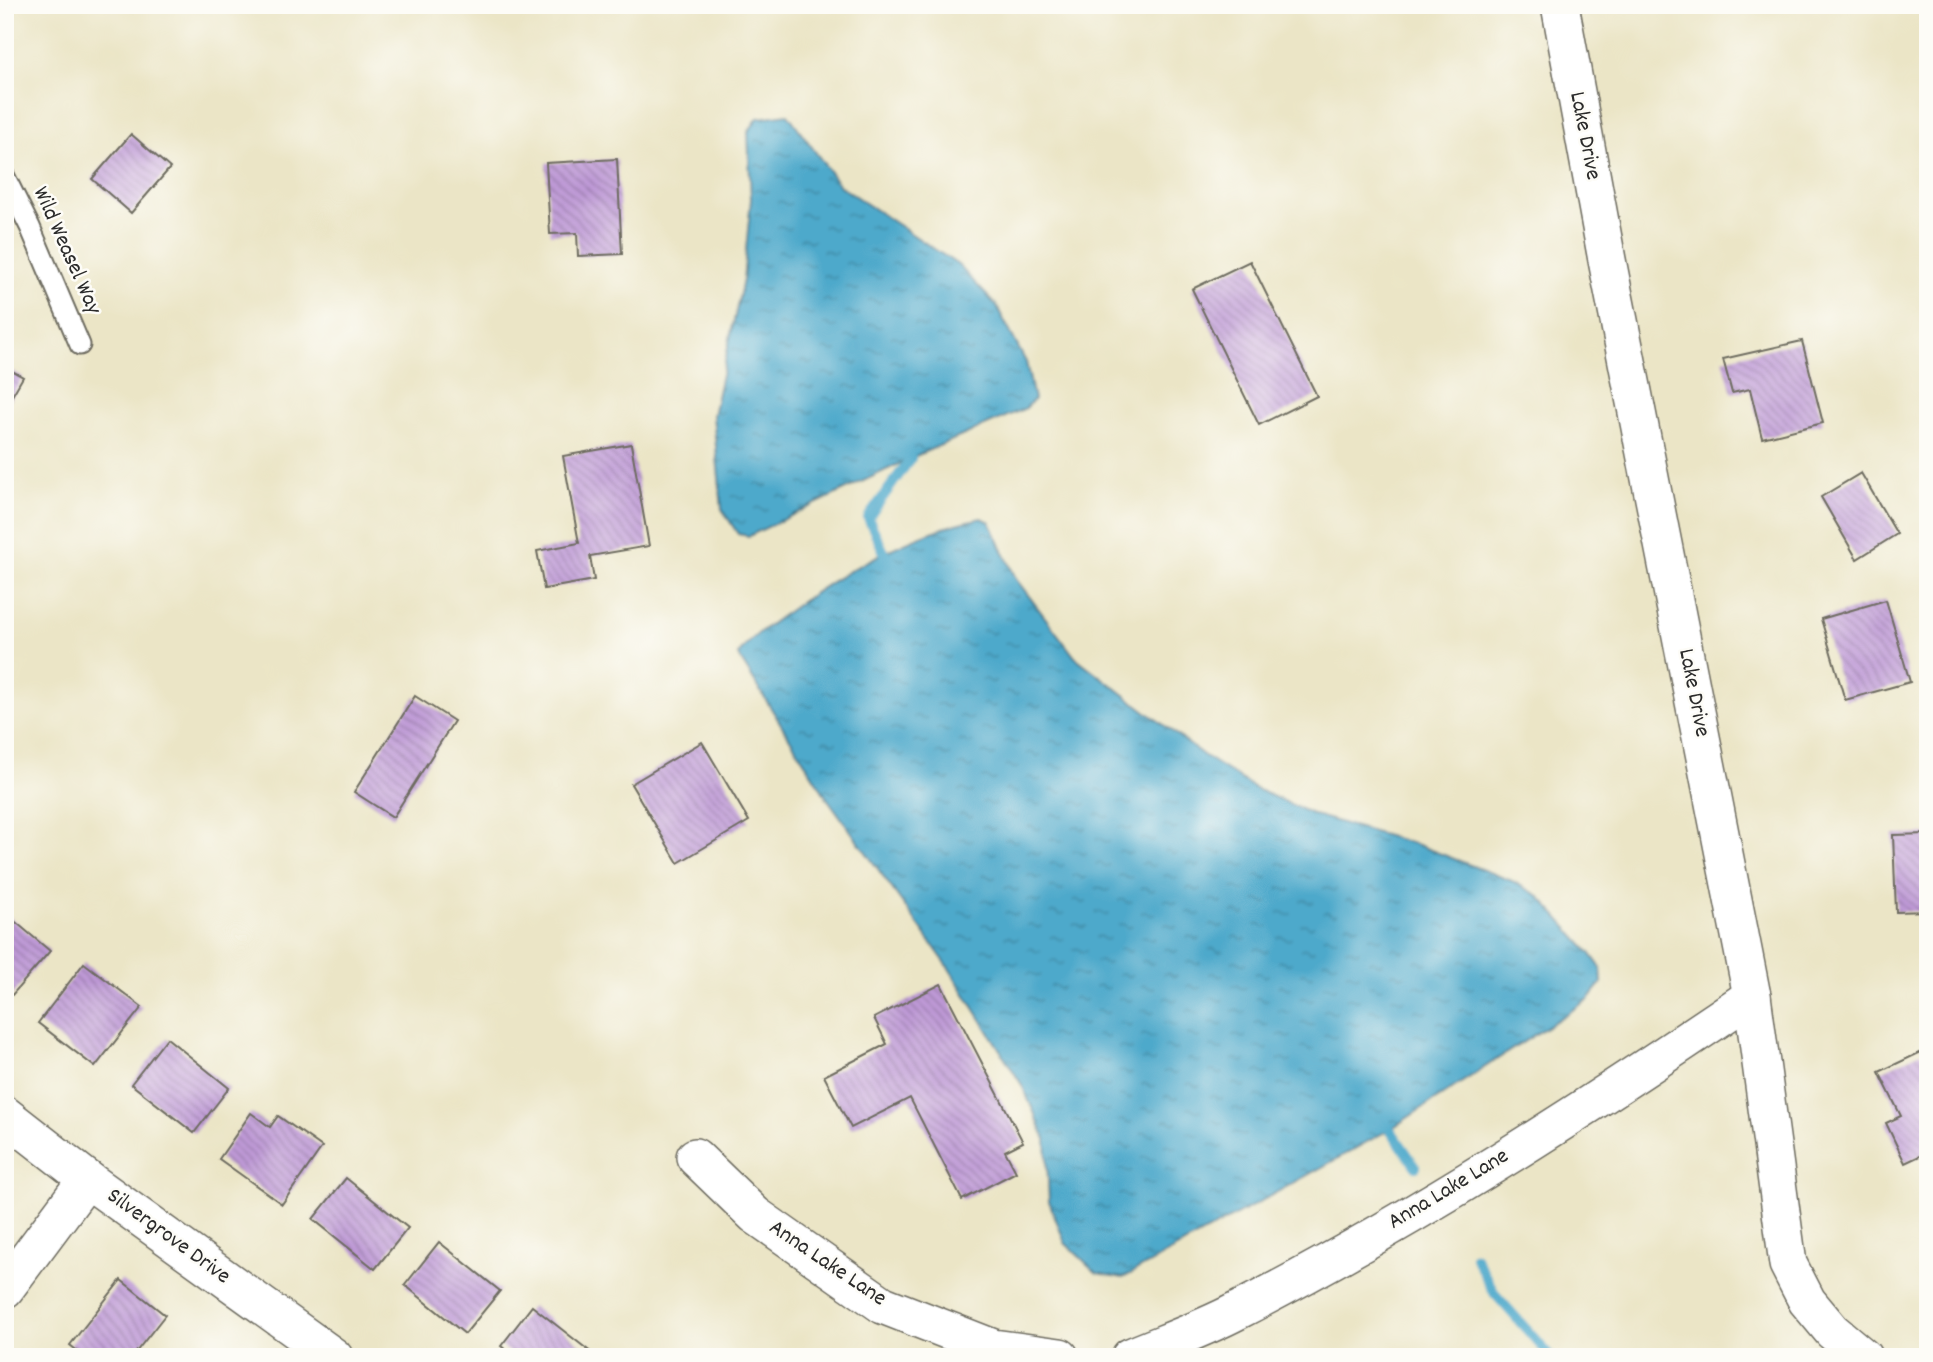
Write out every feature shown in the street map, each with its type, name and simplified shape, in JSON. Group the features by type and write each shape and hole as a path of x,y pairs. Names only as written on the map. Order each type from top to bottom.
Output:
{"street":[{"name":"Lake Drive","path":"1560,5 1607,260 1752,996 1788,1264 1807,1301 1832,1331 1863,1357"},
{"name":"Anna Lake Lane","path":"1130,1357 1235,1312 1396,1223 1638,1074 1752,996"},
{"name":"Silvergrove Drive","path":"5,1115 87,1179 334,1357"},
{"name":"Anna Lake Lane","path":"695,1157 754,1215 883,1306 993,1348 1060,1357"},
{"path":"5,1289 87,1179"}],"lane":[{"name":"Wild Weasel Way","path":"5,177 30,227 80,345"}],"water":[{"path":"788,114 840,186 958,265 996,305 1026,362 1034,399 1026,408 911,458 749,536 738,534 722,509 713,415 743,280 751,199 748,132 758,118"},
{"path":"982,518 990,522 1016,579 1075,657 1203,755 1256,789 1314,815 1415,844 1512,881 1539,896 1601,968 1602,983 1589,999 1392,1128 1123,1278 1097,1273 1065,1243 1049,1201 1046,1139 1022,1085 947,965 827,798 738,655 766,627 854,568 930,533"}],"building":[{"path":"131,134 170,168 131,213 92,179"},
{"path":"617,159 622,254 578,256 577,233 550,234 546,163"},
{"path":"1250,261 1317,396 1259,425 1192,289"},
{"path":"1802,341 1823,423 1762,438 1750,389 1732,393 1723,359"},
{"path":"5,367 23,377 5,408"},
{"path":"631,444 649,546 590,556 594,580 544,589 537,551 579,543 563,456"},
{"path":"1861,473 1897,534 1857,559 1821,497"},
{"path":"1886,600 1910,682 1845,700 1821,619"},
{"path":"415,696 454,721 393,817 354,792"},
{"path":"702,742 749,821 678,863 631,784"},
{"path":"1928,834 1928,911 1896,912 1893,835"},
{"path":"5,913 50,951 12,995 5,990"},
{"path":"84,963 142,1007 95,1067 38,1023"},
{"path":"941,984 1023,1142 1005,1151 1016,1172 962,1200 910,1098 851,1128 824,1076 887,1044 874,1018"},
{"path":"167,1038 229,1088 194,1133 131,1084"},
{"path":"1921,1052 1928,1067 1928,1152 1905,1163 1886,1123 1901,1116 1879,1072"},
{"path":"251,1113 270,1127 278,1116 322,1147 282,1204 219,1159"},
{"path":"346,1178 408,1228 375,1269 313,1219"},
{"path":"1928,1221 1928,1254 1926,1255 1922,1222"},
{"path":"439,1242 500,1291 465,1334 405,1285"},
{"path":"121,1280 165,1315 132,1357 85,1357 70,1345"},
{"path":"532,1306 597,1357 515,1357 501,1346"}],"waterway":[{"path":"892,561 884,552 868,518 911,458 904,448"},
{"path":"1383,1119 1416,1167"},
{"path":"1475,1257 1495,1294 1551,1357"}]}
